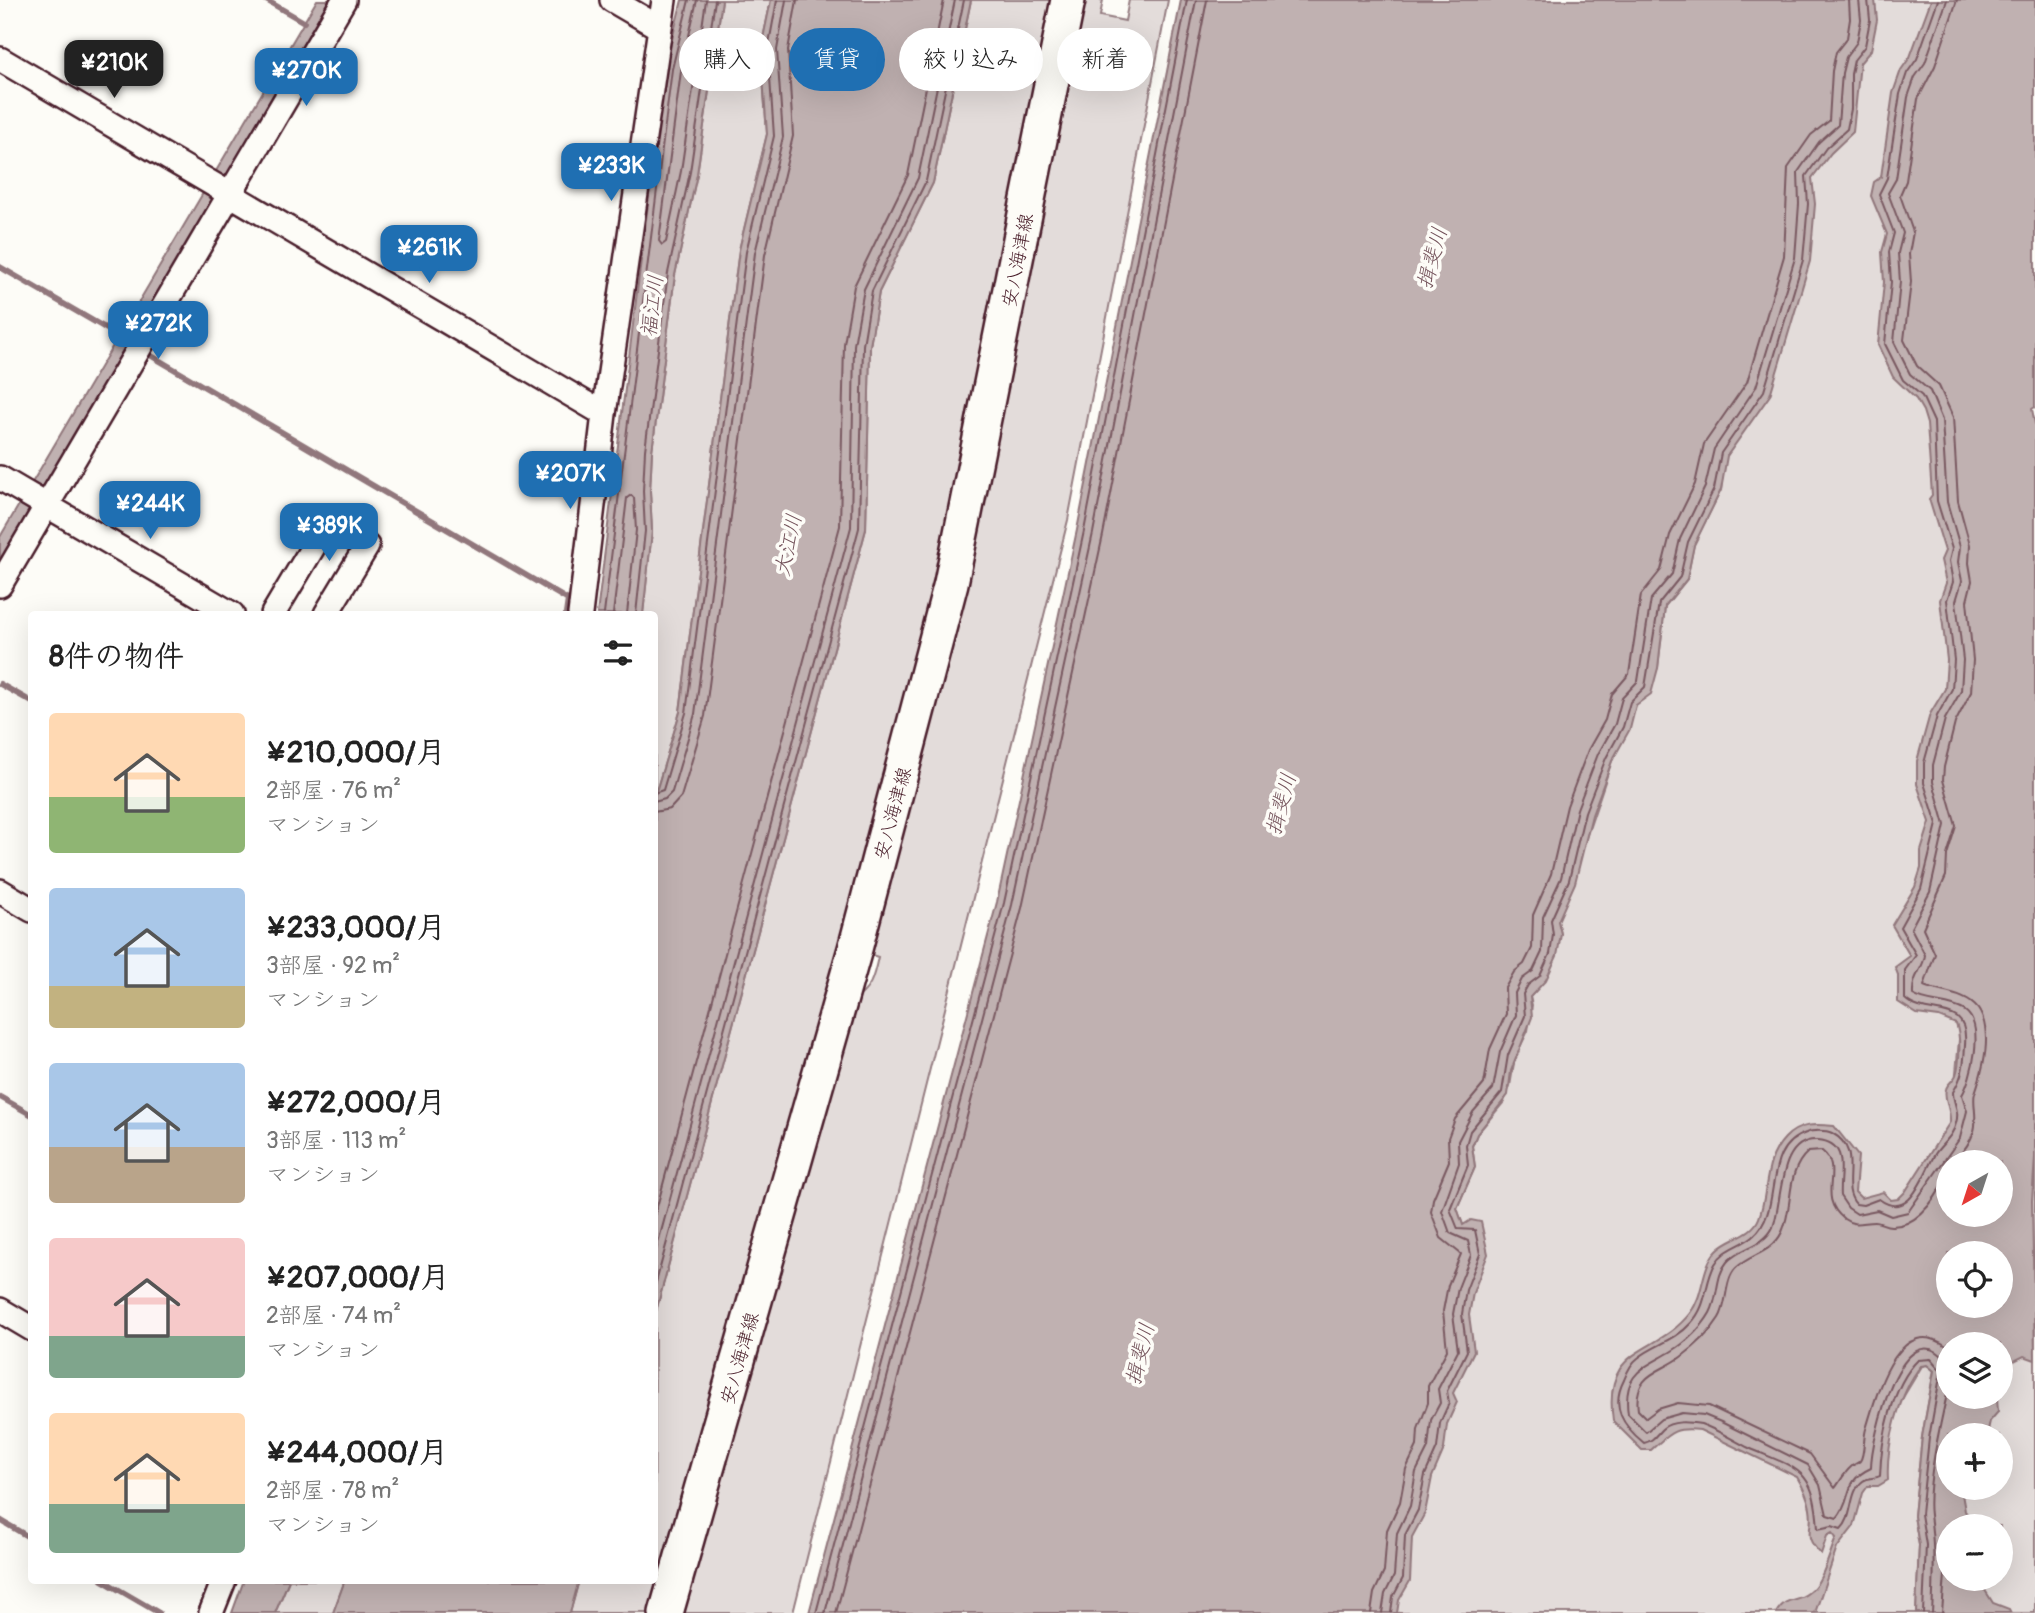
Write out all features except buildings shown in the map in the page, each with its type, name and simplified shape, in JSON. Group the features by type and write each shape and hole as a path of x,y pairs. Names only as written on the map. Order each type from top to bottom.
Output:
{"main road":[{"name":"安八海津線","path":"666,1613 852,962 944,610 1068,0"}],"street":[{"path":"0,585 37,500 220,188 344,0"},
{"path":"612,0 660,28"},
{"path":"580,611 604,414 664,0"},
{"path":"0,59 604,414"},
{"path":"0,478 227,611"},
{"path":"275,611 328,522 367,545 328,611"},
{"path":"0,891 28,908"},
{"path":"0,1310 28,1327"},
{"path":"211,1613 222,1584"}],"shaded area":[{"path":"722,0 771,0 765,28 718,28"},
{"path":"971,0 1058,0 1043,74 1043,28 965,28"},
{"path":"1079,0 1103,0 1100,16 1125,21 1129,0 1168,0 1153,78 1153,28 1073,28"},
{"path":"1864,0 1961,0 1936,408 1971,906 1949,1150 1936,1150 1936,1224 1902,1399 1922,1366 1927,1365 1934,1370 1922,1437 1914,1516 1919,1545 1916,1613 1377,1613 1463,1225 1457,1208 1475,1167 1472,1146 1477,1134 1504,1102 1515,1057 1528,1031 1532,1005 1530,997 1540,986 1561,934 1558,921 1612,761 1636,705 1658,668 1665,606 1687,579 1694,544 1721,490 1724,464 1798,193"},
{"path":"709,91 764,91 767,134 739,250 680,712 658,785 658,611 643,611 652,531 652,451 675,275 697,174"},
{"path":"952,91 1040,91 940,581 655,1613 570,1613 578,1584 658,1584 658,1304 866,529 870,346 879,292 933,183"},
{"path":"1059,91 1150,91 1068,520 793,1613 678,1613 852,1001 868,988 875,970 878,957 865,953"},
{"path":"2035,1093 2035,1613 1961,1613 1962,1591 2013,1591 2013,1514 1949,1514 1949,1500 2013,1500 2013,1423 1950,1423 1951,1409 2013,1409 2013,1332 2000,1332 2000,1318 2013,1318 2013,1241 2003,1241 2006,1227 2013,1227 2013,1194"},
{"path":"287,1584 344,1584 333,1613 275,1613"}],"water":[{"path":"317,0 329,0 0,563 0,537"},
{"name":"福江川","path":"682,0 722,0 718,28 679,28 679,91 709,91 697,174 675,275 652,451 652,531 643,611 597,611 665,67"},
{"name":"大江川","path":"771,0 971,0 965,28 899,28 899,91 952,91 933,183 879,292 870,346 866,529 658,1304 658,785 680,712 739,250 767,134 764,91 775,91 775,28 765,28"},
{"name":"揖斐川","path":"1181,0 1875,0 1877,20 1871,50 1860,63 1853,132 1831,153 1812,178 1815,204 1810,261 1770,395 1727,456 1721,490 1694,545 1687,579 1665,606 1658,668 1651,694 1636,705 1630,729 1612,761 1592,815 1575,883 1558,921 1561,934 1557,956 1546,980 1530,997 1532,1017 1511,1071 1508,1095 1477,1134 1472,1146 1475,1167 1457,1208 1463,1225 1471,1220 1481,1222 1488,1254 1473,1293 1469,1315 1474,1351 1453,1393 1457,1402 1447,1424 1444,1449 1432,1477 1425,1513 1412,1537 1410,1581 1399,1600 1397,1613 809,1613 997,902 1077,530"},
{"path":"1931,0 2035,0 2035,407 2032,409 2035,424 2035,1157 2032,1201 2035,1360 2024,1356 2013,1362 2013,1332 1936,1332 1936,1409 1998,1409 1998,1412 1990,1423 1936,1423 1936,1500 1963,1500 1967,1514 1936,1514 1936,1591 1986,1591 1993,1603 2009,1609 2011,1613 1916,1613 1919,1545 1914,1516 1922,1437 1934,1371 1927,1365 1921,1366 1913,1377 1900,1405 1889,1451 1888,1480 1878,1486 1868,1486 1863,1493 1854,1526 1837,1548 1815,1613 1776,1613 1788,1601 1803,1596 1818,1582 1836,1538 1832,1533 1827,1536 1821,1554 1811,1542 1809,1504 1797,1477 1700,1430 1678,1431 1668,1435 1651,1450 1642,1450 1613,1421 1612,1396 1616,1377 1624,1364 1676,1327 1690,1313 1698,1298 1708,1265 1717,1250 1756,1224 1773,1156 1790,1133 1808,1126 1834,1126 1858,1156 1855,1192 1861,1198 1883,1192 1891,1200 1898,1199 1905,1192 1950,1122 1945,1092 1957,1070 1958,1029 1956,1024 1939,1017 1917,1014 1898,1002 1898,975 1895,967 1910,956 1892,925 1915,887 1921,868 1921,851 1930,822 1917,784 1917,761 1930,714 1945,689 1947,660 1940,600 1946,583 1941,560 1945,551 1929,499 1932,495 1927,424 1916,399 1893,377 1878,345 1884,282 1882,252 1887,234 1871,196 1874,182 1881,177 1893,93 1901,70 1910,57"},
{"path":"243,1584 287,1584 275,1613 232,1613"},
{"path":"344,1584 578,1584 570,1613 333,1613"}],"waterway":[{"path":"266,0 304,22"},
{"path":"0,267 119,336"},
{"path":"150,355 568,600 566,611"},
{"path":"0,684 28,700"},
{"path":"0,1097 28,1113"},
{"path":"0,1520 28,1537"},
{"path":"109,1584 159,1613"}]}
